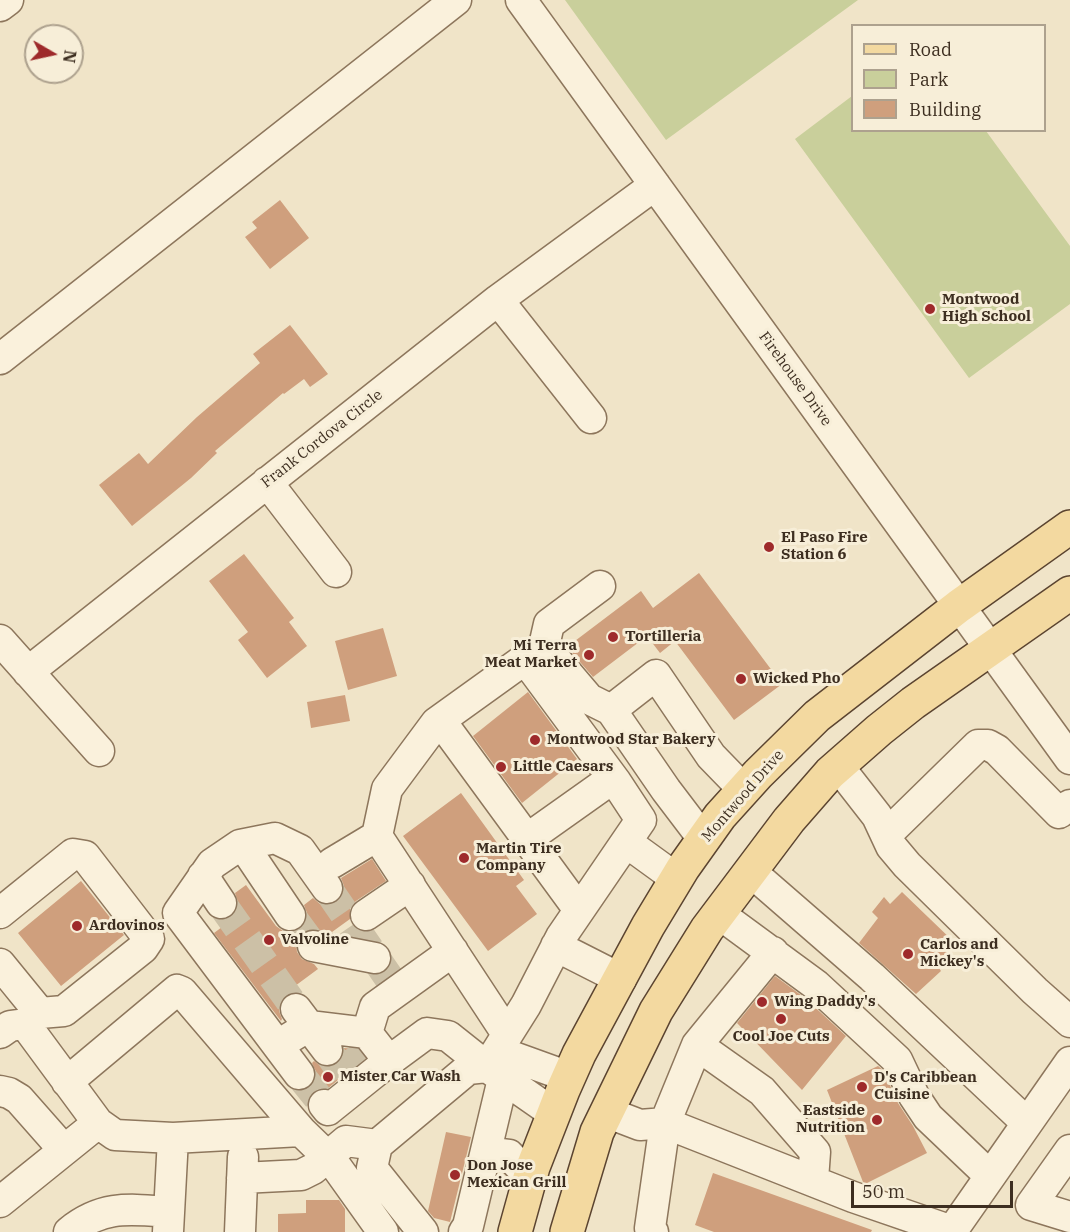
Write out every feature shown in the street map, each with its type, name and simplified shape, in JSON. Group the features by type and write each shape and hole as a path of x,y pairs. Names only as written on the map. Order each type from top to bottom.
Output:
{"main road":[{"name":"Montwood Drive","path":"514,1232 530,1177 562,1093 648,926 676,879 720,816 817,716 959,606 1070,527"},
{"path":"567,1232 597,1132 656,1011 718,913 789,820 838,766 913,703 1070,593"},
{"path":"562,1093 606,1112"}],"street":[{"path":"0,6 8,0"},
{"path":"0,358 456,0"},
{"name":"Firehouse Drive","path":"521,0 1070,759"},
{"name":"Frank Cordova Circle","path":"28,672 498,300 655,185"},
{"path":"498,300 591,418"},
{"path":"267,482 336,572"},
{"path":"299,1074 178,913 212,864 243,845 276,838 300,850 325,882 377,836 387,789 440,720 534,652 549,624 600,586"},
{"path":"0,640 99,751"},
{"path":"534,652 589,699 611,710 666,790 704,840"},
{"path":"423,1232 372,1168 377,1145 491,1061 525,1005 556,946 641,820 534,652"},
{"path":"611,710 656,675 711,756 744,790"},
{"path":"440,720 579,910"},
{"path":"886,835 978,745 988,745 997,750 1064,809"},
{"path":"838,766 877,816 891,846 907,865 1035,991 1070,1022"},
{"path":"527,839 613,778"},
{"path":"377,836 453,951 491,1061 493,1121 468,1226 464,1232"},
{"path":"626,842 676,879"},
{"path":"243,845 290,915"},
{"path":"0,913 73,854 85,856 149,939 143,948 64,1011 22,1024"},
{"path":"750,871 872,976 1027,1123"},
{"path":"203,876 221,903"},
{"path":"366,915 410,885"},
{"path":"718,913 816,984 897,1060 914,1096 928,1117 990,1176"},
{"path":"313,946 365,956 339,927"},
{"path":"556,946 621,979"},
{"path":"346,1040 375,1007 453,951"},
{"path":"653,1232 650,1228 665,1123 697,1045 773,952"},
{"path":"0,964 22,1024 98,1123 115,1135 173,1138 301,1131"},
{"path":"67,1082 177,990 182,992 301,1131 327,1157 383,1232"},
{"path":"278,1045 303,1018 346,1040 367,1076"},
{"path":"324,1105 328,1110 367,1076 428,1033 448,1036 491,1061 562,1093"},
{"path":"697,1045 762,1091 815,1152 813,1180"},
{"path":"491,1061 562,1093"},
{"path":"491,1061 493,1121"},
{"path":"606,1112 640,1125 665,1123 853,1197 951,1231 1070,1062"},
{"path":"0,1091 9,1093 18,1099 64,1150"},
{"path":"0,1202 98,1123"},
{"path":"240,1232 244,1134"},
{"path":"69,1232 83,1220 112,1223 132,1209 168,1222 173,1138"},
{"path":"242,1178 301,1175 313,1169 346,1142 377,1145"},
{"path":"1070,1150 1031,1205 1070,1217"},
{"path":"483,1162 492,1154 509,1155 530,1177"}],"green space":[{"path":"565,0 858,0 666,140"},
{"path":"851,97 851,132 987,132 1070,246 1070,304 969,378 795,139"}],"building":[{"path":"280,200 309,238 270,269 245,237 257,228 252,222"},
{"path":"290,325 328,374 310,387 304,379 283,393 215,451 217,453 191,478 132,526 99,485 139,453 148,464 197,417 260,363 253,354"},
{"path":"244,554 294,618 289,622 307,646 267,678 238,640 248,632 209,581"},
{"path":"699,573 782,684 734,720 675,641 660,653 647,636 593,677 567,647 641,591 653,608"},
{"path":"383,628 397,676 348,690 335,641"},
{"path":"528,692 577,759 522,803 473,736"},
{"path":"345,695 350,721 311,728 307,702"},
{"name":"Martin Tire Company","path":"461,793 524,880 516,886 537,914 488,951 403,836"},
{"name":"Valvoline","path":"372,859 386,881 356,901 350,908 350,919 332,932 308,930 300,935 296,943 297,952 302,959 314,964 318,969 295,986 300,993 293,992 286,995 280,1002 281,1021 214,933 222,927 216,919 230,918 236,911 238,902 235,893 246,885 276,926 283,931 299,930 306,922 307,913 304,905 313,898 320,904 329,905 336,902 343,895 344,886 341,878"},
{"path":"81,881 124,935 61,986 18,933"},
{"name":"Carlos and Mickey's","path":"902,892 955,943 937,965 941,971 916,994 859,943 878,918 872,912 884,897 890,904"},
{"path":"775,976 805,998 846,1036 802,1090 737,1023"},
{"path":"344,1048 358,1049 365,1058 327,1089 321,1088 314,1091 308,1101 300,1091 309,1088 315,1081 316,1072 312,1063 314,1061 321,1066 329,1067 337,1064 343,1056"},
{"path":"878,1066 883,1070 898,1103 927,1153 867,1183 863,1182 827,1090"},
{"name":"Don Jose Mexican Grill","path":"446,1132 471,1137 450,1222 434,1218 428,1211"},
{"path":"713,1173 872,1230 871,1232 714,1232 695,1225"},
{"path":"306,1200 339,1200 345,1209 345,1232 278,1232 278,1214 306,1213"}],"tunnel":[{"path":"327,888 398,991"},
{"path":"221,903 296,1009"},
{"path":"290,915 313,946"},
{"path":"351,1046 369,1070"},
{"path":"327,1050 350,1084"},
{"path":"299,1074 324,1105"}],"place":[{"name":"Montwood High School","path":"930,309"},
{"name":"El Paso Fire Station 6","path":"769,547"},
{"name":"Tortilleria","path":"613,637"},
{"name":"Mi Terra Meat Market","path":"589,655"},
{"name":"Wicked Pho","path":"741,679"},
{"name":"Montwood Star Bakery","path":"535,740"},
{"name":"Little Caesars","path":"501,767"},
{"name":"Martin Tire Company","path":"464,858"},
{"name":"Ardovinos","path":"77,926"},
{"name":"Valvoline","path":"269,940"},
{"name":"Carlos and Mickey's","path":"908,954"},
{"name":"Wing Daddy's","path":"762,1002"},
{"name":"Cool Joe Cuts","path":"781,1019"},
{"name":"Mister Car Wash","path":"328,1077"},
{"name":"D's Caribbean Cuisine","path":"862,1087"},
{"name":"Eastside Nutrition","path":"877,1120"},
{"name":"Don Jose Mexican Grill","path":"455,1175"}]}
